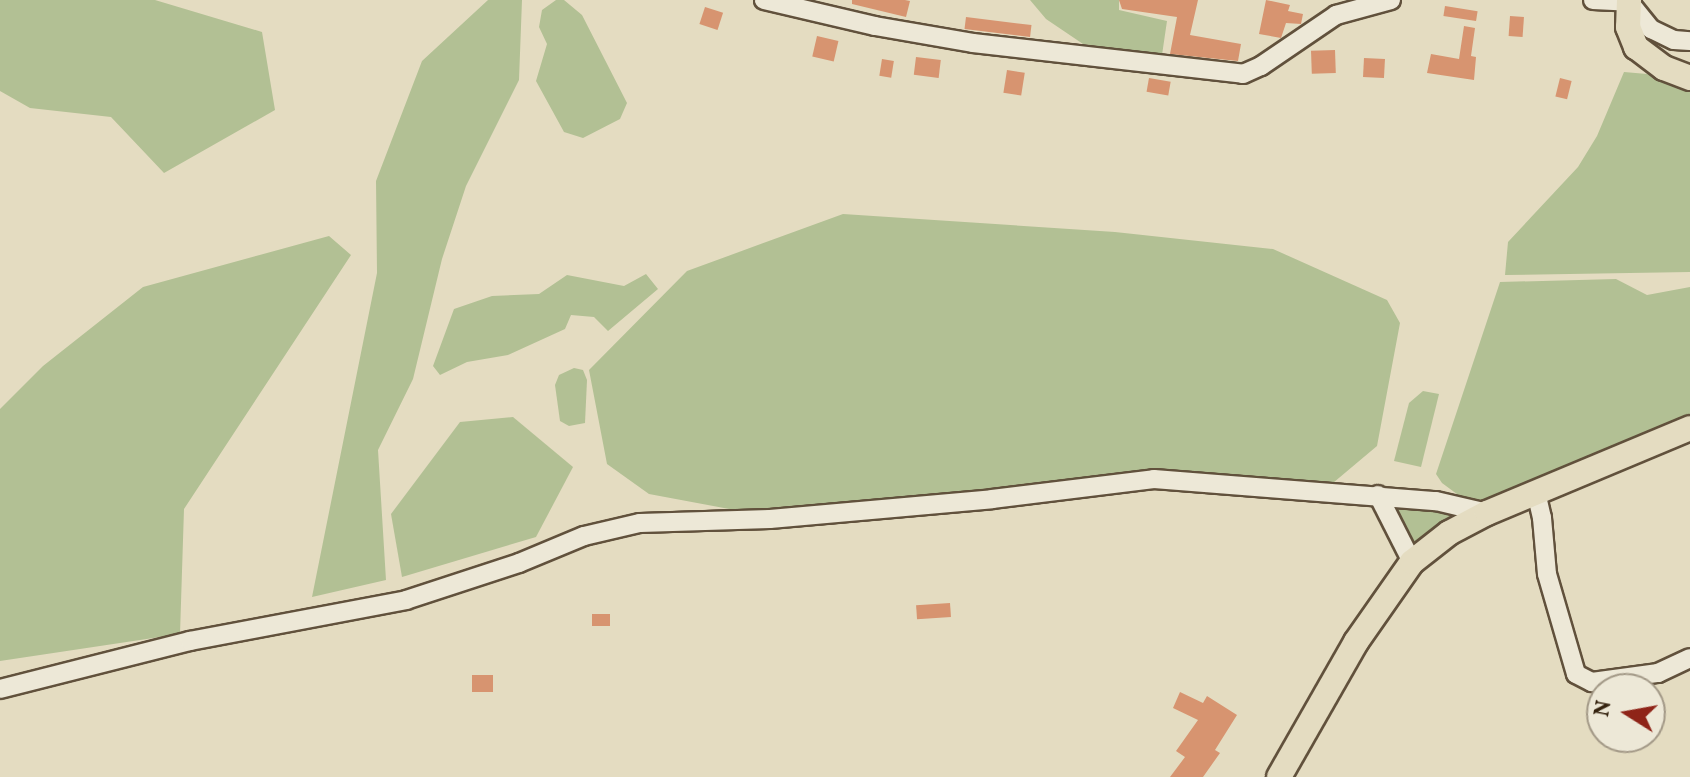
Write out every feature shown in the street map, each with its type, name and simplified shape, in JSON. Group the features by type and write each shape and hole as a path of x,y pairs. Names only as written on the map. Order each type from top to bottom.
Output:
{"main road":[{"path":"1629,1 1628,27 1636,47 1664,68 1690,78"},
{"path":"1279,777 1356,642 1412,562 1449,533 1487,513 1690,428"}],"street":[{"path":"764,0 875,26 973,43 1243,74 1261,66 1336,15 1391,0"},
{"path":"1593,0 1629,1 1651,29 1674,40 1690,41"},
{"path":"0,689 190,641 406,600 519,563 584,536 640,523 770,519 1154,479 1378,495 1436,501 1487,513"},
{"path":"1536,492 1542,518 1547,574 1576,674 1592,682 1658,673 1690,658"},
{"path":"1378,495 1412,562"}],"green space":[{"path":"0,0 155,0 262,32 275,110 164,173 111,117 30,108 0,91"},
{"path":"488,0 522,0 519,80 466,186 442,259 413,379 378,450 386,580 312,597 377,273 376,181 422,61"},
{"path":"556,0 564,0 582,15 627,103 620,119 583,138 564,132 536,81 547,44 539,27 542,10"},
{"path":"1030,0 1119,0 1119,10 1167,21 1162,55 1083,44 1046,19"},
{"path":"1624,72 1647,74 1690,90 1690,272 1505,275 1508,242 1578,167 1597,136"},
{"path":"843,214 1115,232 1273,249 1387,300 1400,323 1377,446 1327,488 1029,485 756,514 649,494 607,464 589,370 687,271"},
{"path":"329,236 351,255 184,509 180,634 0,661 0,409 43,366 143,287"},
{"path":"646,274 658,289 608,331 594,317 571,315 565,329 508,355 467,362 440,375 433,366 454,309 492,296 539,294 567,275 624,286"},
{"path":"1616,279 1647,295 1690,287 1690,416 1483,503 1465,500 1442,483 1436,474 1500,282"},
{"path":"574,368 583,370 587,380 585,423 569,426 560,421 555,385 559,375"},
{"path":"1423,391 1439,394 1421,467 1394,461 1409,403"},
{"path":"513,417 573,467 536,537 402,577 391,514 460,422"},
{"path":"1388,504 1457,512 1458,519 1439,527 1411,547"}],"building":[{"path":"852,0 910,1 906,17 852,4"},
{"path":"1119,0 1198,0 1190,35 1241,44 1238,61 1170,54 1177,17 1122,9"},
{"path":"1266,0 1290,5 1288,11 1303,14 1301,24 1286,23 1281,38 1259,34"},
{"path":"1445,6 1478,11 1476,21 1443,16"},
{"path":"705,7 723,13 718,30 699,24"},
{"path":"1510,16 1524,17 1523,37 1509,36"},
{"path":"966,17 1032,25 1030,37 965,29"},
{"path":"1464,26 1475,28 1471,56 1476,57 1474,80 1427,73 1431,54 1459,59"},
{"path":"817,36 838,41 834,61 812,56"},
{"path":"1335,50 1336,73 1312,74 1311,51"},
{"path":"916,57 941,60 939,78 914,75"},
{"path":"1364,58 1385,59 1384,78 1363,77"},
{"path":"882,59 894,61 891,78 879,76"},
{"path":"1007,70 1025,73 1021,96 1003,93"},
{"path":"1149,78 1171,82 1168,96 1147,92"},
{"path":"1560,78 1572,81 1567,99 1555,96"},
{"path":"950,603 951,617 917,619 916,605"},
{"path":"592,614 610,614 610,626 592,626"},
{"path":"472,675 493,675 493,692 472,692"},
{"path":"1180,692 1203,703 1207,696 1237,715 1215,750 1220,753 1203,777 1170,777 1185,757 1176,751 1198,720 1173,708"}]}
